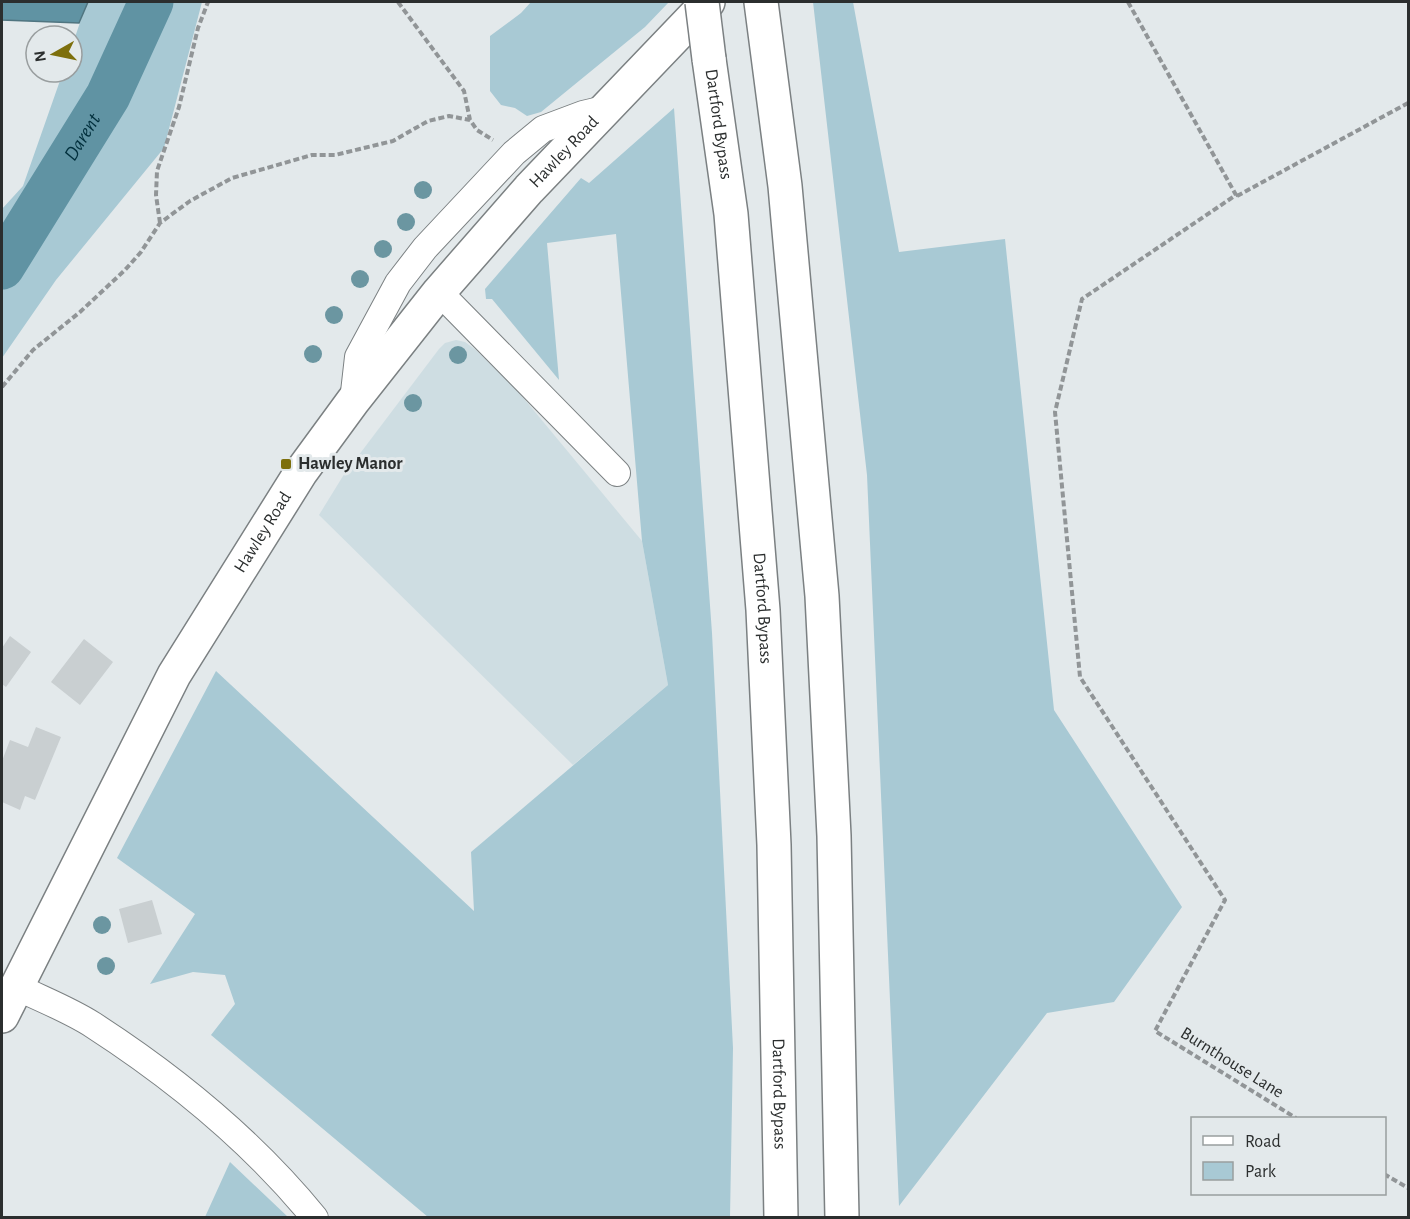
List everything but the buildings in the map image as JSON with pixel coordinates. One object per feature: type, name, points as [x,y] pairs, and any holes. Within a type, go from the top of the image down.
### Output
[{"type":"main road","name":"Dartford Bypass","points":[[702,2],[731,214],[763,610],[774,845],[781,1218]]},
{"type":"main road","name":"Hawley Road","points":[[2,1016],[15,986],[174,675],[300,472],[439,292],[603,109],[708,2]]},
{"type":"main road","points":[[762,4],[787,209],[822,596],[834,836],[842,1218]]},
{"type":"street","points":[[353,401],[358,357],[398,283],[424,248],[514,153],[543,129],[603,109]]},
{"type":"street","points":[[439,292],[617,473]]},
{"type":"street","points":[[15,986],[92,1024],[200,1102],[291,1188],[315,1218]]},
{"type":"path","points":[[160,223],[156,195],[157,171],[179,107],[198,27],[208,2]]},
{"type":"path","points":[[2,387],[33,351],[80,312],[124,270],[141,252],[160,223],[189,201],[232,178],[312,155],[335,155],[393,141],[428,121],[449,116],[470,120],[464,92],[398,2]]},
{"type":"path","points":[[1128,2],[1236,195],[1225,202]]},
{"type":"path","points":[[1225,202],[1408,103]]},
{"type":"path","name":"Burnthouse Lane","points":[[1225,202],[1082,299],[1054,412],[1080,677],[1225,900],[1155,1031],[1293,1117]]},
{"type":"path","points":[[1386,1174],[1408,1188]]},
{"type":"shaded area","points":[[2,2],[88,2],[79,23],[2,20]]},
{"type":"shaded area","points":[[456,340],[465,342],[476,350],[516,389],[642,541],[668,685],[573,765],[319,515],[343,476],[439,349],[445,343]]},
{"type":"green space","points":[[87,2],[202,2],[164,148],[56,280],[2,358],[2,209],[23,186],[59,84],[84,84],[84,24],[80,24]]},
{"type":"green space","points":[[531,2],[669,2],[645,27],[541,112],[527,116],[515,108],[501,105],[490,91],[490,36],[521,13]]},
{"type":"green space","points":[[813,2],[853,2],[899,252],[1005,239],[1054,710],[1182,907],[1114,1002],[1047,1013],[899,1206],[867,475]]},
{"type":"green space","points":[[674,108],[712,633],[733,1048],[730,1217],[428,1217],[211,1035],[235,1004],[225,975],[193,972],[150,984],[195,914],[117,858],[216,671],[474,911],[471,852],[668,685],[642,541],[616,234],[547,243],[559,380],[492,299],[486,299],[485,289],[581,178],[589,183]]},
{"type":"green space","points":[[230,1162],[288,1217],[205,1217]]},
{"type":"waterway","name":"Darent","points":[[2,267],[108,96],[151,2]]},
{"type":"place","name":"Hawley Manor","points":[[286,464]]}]
